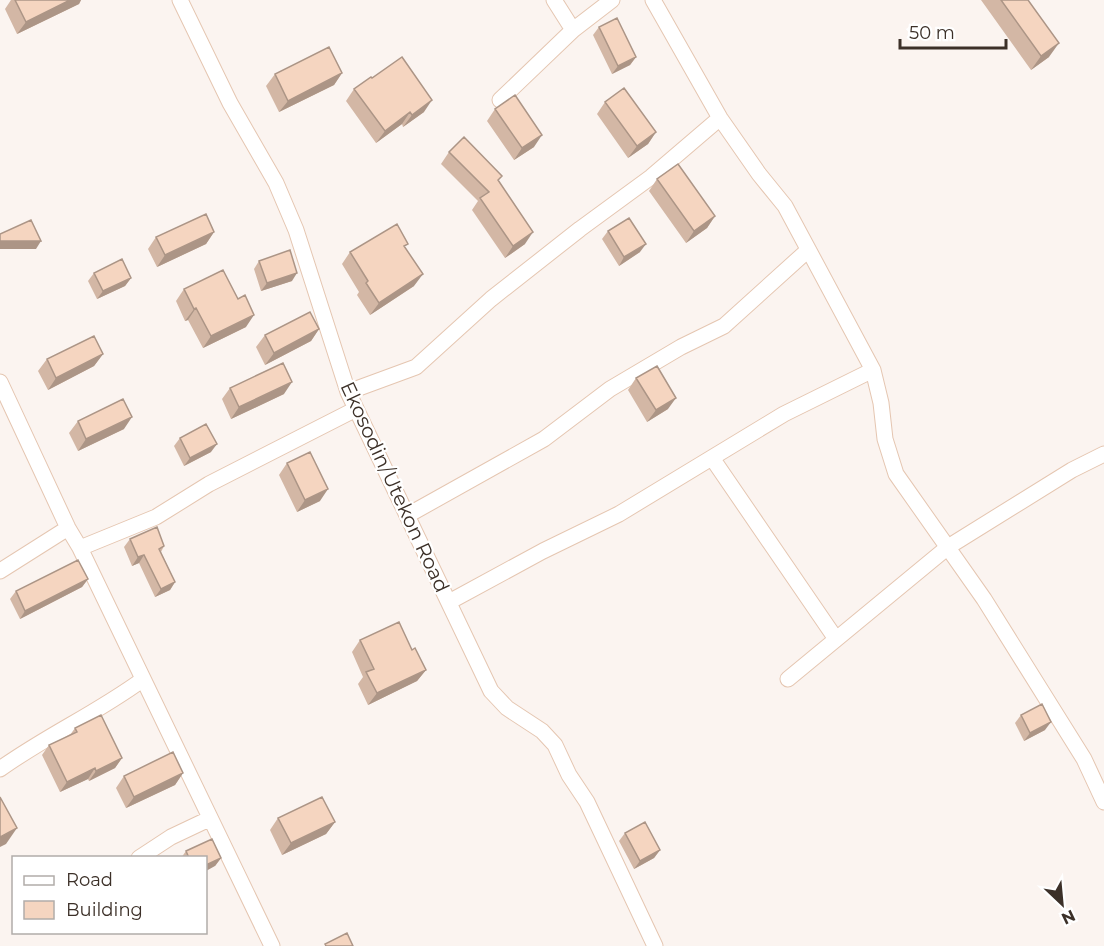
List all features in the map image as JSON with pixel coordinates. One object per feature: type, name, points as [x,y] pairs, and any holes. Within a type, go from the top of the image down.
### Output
[{"type":"street","name":"Ekosodin/Utekon Road","points":[[180,0],[230,103],[276,183],[296,230],[348,392],[491,691],[507,708],[542,731],[555,745],[569,775],[586,802],[655,946]]},
{"type":"street","points":[[554,0],[573,30]]},
{"type":"street","points":[[500,100],[573,30],[612,0]]},
{"type":"street","points":[[653,0],[720,118],[759,174],[785,206],[807,251],[873,370],[881,402],[885,439],[896,474],[984,599],[1084,759],[1104,802]]},
{"type":"street","points":[[348,392],[416,367],[491,299],[651,177],[720,118]]},
{"type":"street","points":[[408,515],[544,440],[610,389],[681,347],[724,326],[807,251]]},
{"type":"street","points":[[449,602],[543,551],[619,514],[784,414],[873,370]]},
{"type":"street","points":[[0,382],[68,528],[80,548],[272,946]]},
{"type":"street","points":[[80,548],[156,517],[209,484],[356,408]]},
{"type":"street","points":[[788,679],[948,547],[1072,470],[1104,454]]},
{"type":"street","points":[[712,458],[836,639]]},
{"type":"street","points":[[0,571],[68,528]]},
{"type":"street","points":[[0,769],[31,747],[114,700],[142,680]]},
{"type":"street","points":[[142,856],[171,837],[209,819]]},
{"type":"building","points":[[15,0],[70,0],[26,22]]},
{"type":"building","points":[[1001,0],[1028,0],[1059,43],[1041,56]]},
{"type":"building","points":[[617,18],[636,57],[618,66],[599,27]]},
{"type":"building","points":[[329,47],[342,73],[288,101],[275,74]]},
{"type":"building","points":[[402,57],[432,100],[412,115],[410,112],[385,131],[354,89]]},
{"type":"building","points":[[624,88],[656,132],[637,146],[605,102]]},
{"type":"building","points":[[515,95],[542,135],[522,148],[495,109]]},
{"type":"building","points":[[464,137],[502,176],[498,180],[533,232],[513,246],[480,198],[489,192],[449,152]]},
{"type":"building","points":[[678,164],[715,216],[694,231],[657,179]]},
{"type":"building","points":[[206,214],[214,232],[165,255],[156,237]]},
{"type":"building","points":[[629,218],[646,244],[624,257],[608,231]]},
{"type":"building","points":[[31,220],[41,241],[0,241],[0,234]]},
{"type":"building","points":[[397,224],[408,244],[404,246],[423,274],[379,303],[350,252]]},
{"type":"building","points":[[290,250],[297,273],[267,283],[259,261]]},
{"type":"building","points":[[122,259],[131,278],[103,291],[94,273]]},
{"type":"building","points":[[223,270],[238,299],[245,295],[254,315],[211,336],[184,289]]},
{"type":"building","points":[[310,312],[319,329],[274,353],[265,335]]},
{"type":"building","points":[[94,336],[103,354],[56,378],[47,359]]},
{"type":"building","points":[[283,363],[292,382],[239,407],[230,388]]},
{"type":"building","points":[[657,366],[676,398],[656,410],[636,378]]},
{"type":"building","points":[[123,399],[132,417],[86,439],[78,421]]},
{"type":"building","points":[[206,424],[217,444],[190,458],[180,438]]},
{"type":"building","points":[[310,452],[328,489],[305,500],[287,463]]},
{"type":"building","points":[[157,527],[164,546],[159,549],[175,582],[161,589],[144,555],[138,557],[130,539]]},
{"type":"building","points":[[78,560],[88,579],[25,611],[16,591]]},
{"type":"building","points":[[399,622],[412,650],[415,648],[426,670],[377,693],[366,672],[374,669],[360,640]]},
{"type":"building","points":[[1042,704],[1051,722],[1030,733],[1021,715]]},
{"type":"building","points":[[101,715],[122,758],[67,782],[49,745],[77,732],[75,728]]},
{"type":"building","points":[[173,752],[183,773],[134,797],[124,776]]},
{"type":"building","points":[[0,797],[17,828],[0,837]]},
{"type":"building","points":[[322,797],[335,822],[291,843],[278,818]]},
{"type":"building","points":[[645,822],[660,850],[640,861],[625,833]]},
{"type":"building","points":[[212,839],[221,858],[207,865],[207,856],[188,856],[186,851]]},
{"type":"building","points":[[347,933],[353,946],[326,946],[325,944]]}]
